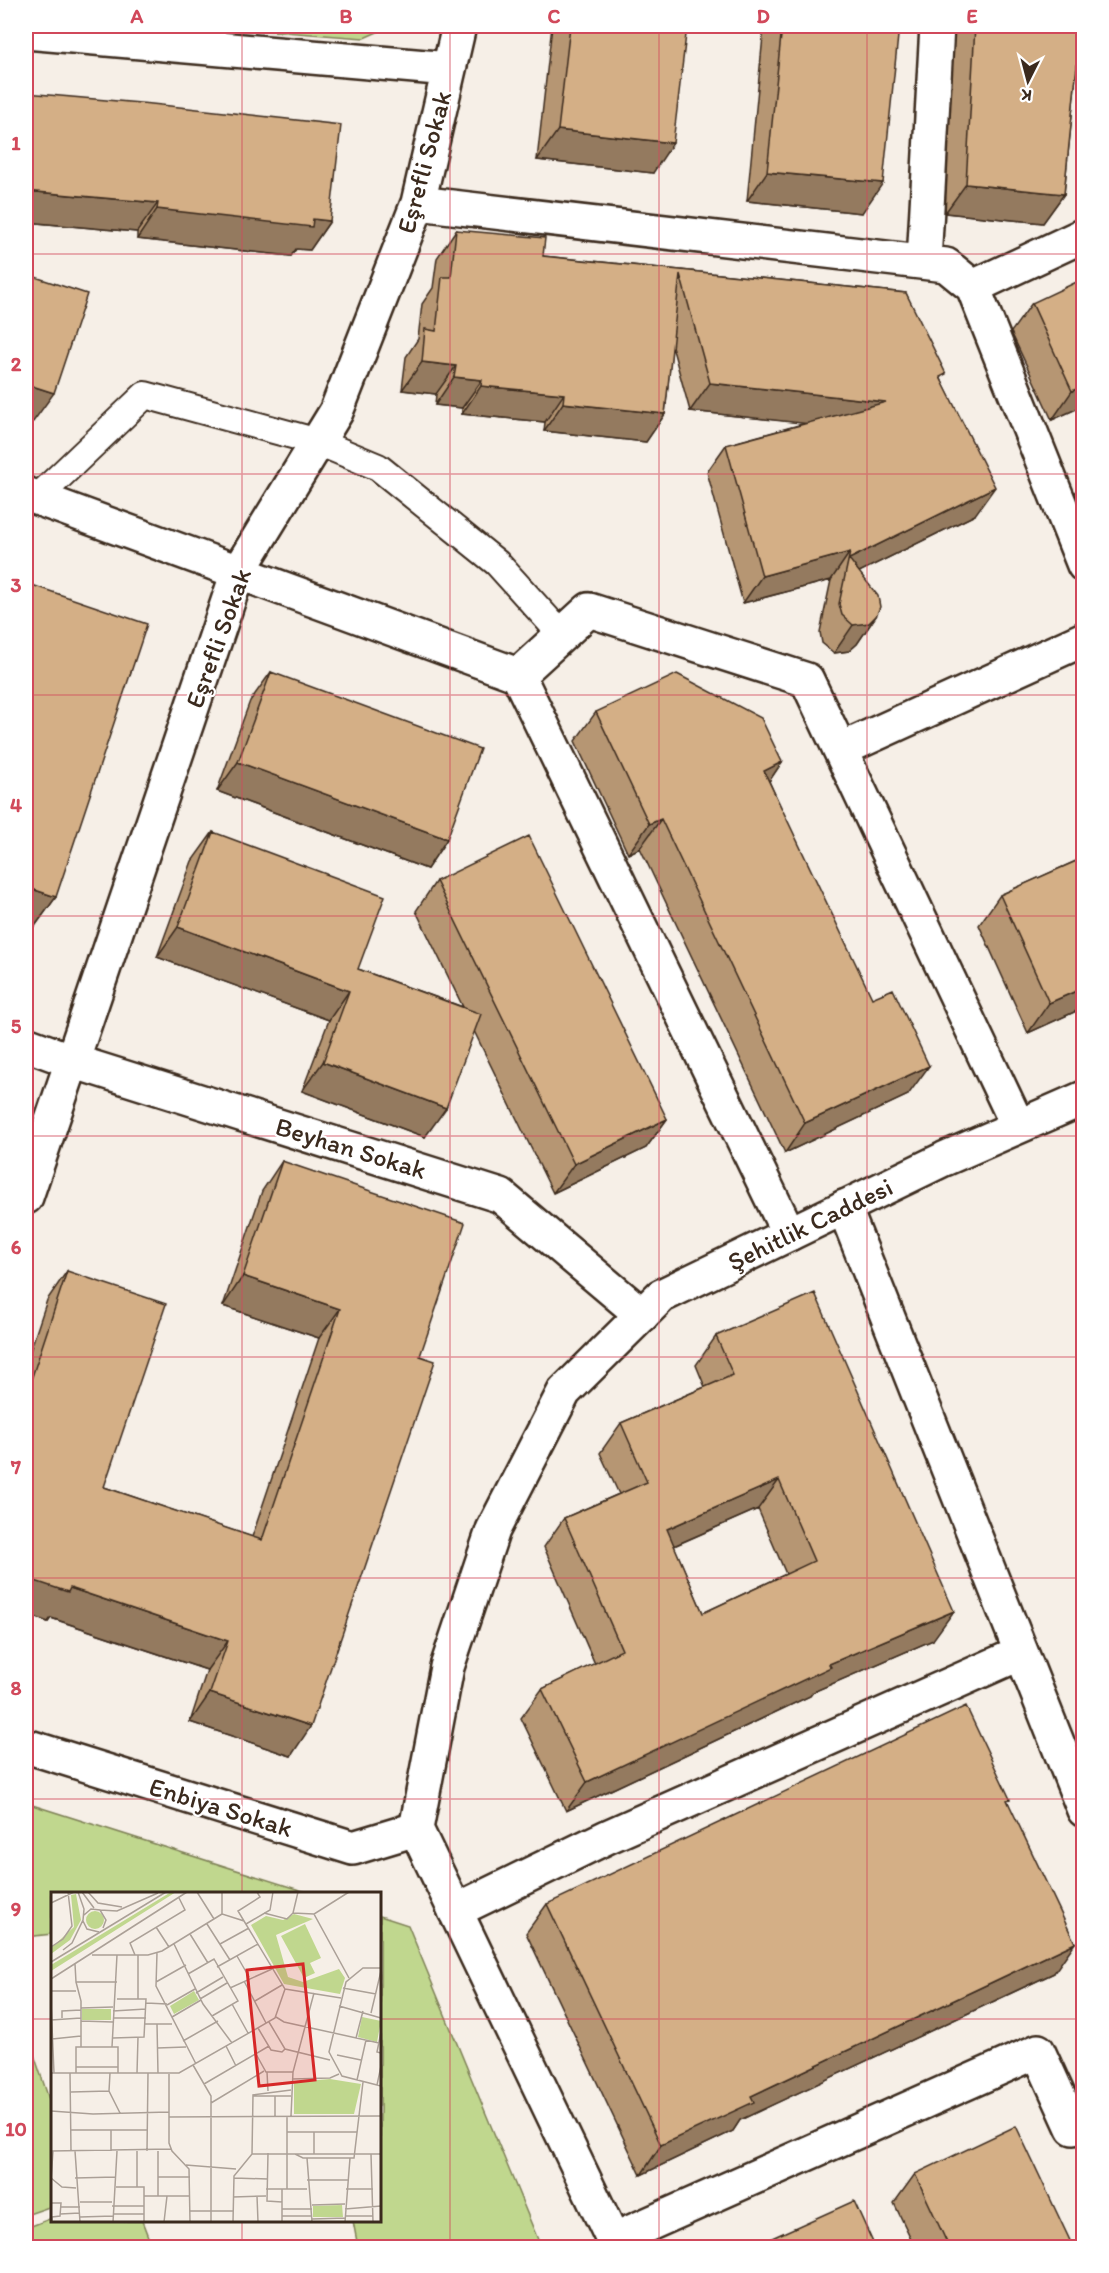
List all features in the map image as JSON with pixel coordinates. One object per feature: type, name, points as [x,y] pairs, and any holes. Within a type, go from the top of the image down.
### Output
[{"type":"street","name":"Eşrefli Sokak","points":[[26,1197],[238,572],[336,412],[418,203],[459,26]]},
{"type":"street","points":[[924,262],[937,26]]},
{"type":"street","points":[[26,32],[449,69]]},
{"type":"street","points":[[418,203],[946,265],[973,287],[1083,565]]},
{"type":"street","points":[[973,287],[1083,235]]},
{"type":"street","points":[[31,496],[518,675],[789,1234]]},
{"type":"street","points":[[518,675],[589,610],[807,680],[1018,1126]]},
{"type":"street","points":[[840,750],[1083,639]]},
{"type":"street","name":"Beyhan Sokak","points":[[26,1044],[72,1061],[501,1196],[642,1315]]},
{"type":"street","name":"Şehitlik Caddesi","points":[[416,1829],[447,1667],[493,1530],[564,1392],[661,1296],[944,1159],[1083,1098]]},
{"type":"street","points":[[844,1207],[1083,1810]]},
{"type":"street","points":[[455,1911],[607,1837],[1021,1653]]},
{"type":"street","name":"Enbiya Sokak","points":[[26,1746],[353,1848],[416,1829]]},
{"type":"street","points":[[416,1829],[615,2244],[1038,2051],[1080,2135]]},
{"type":"lane","points":[[31,496],[146,395],[318,442],[378,467],[497,563],[562,635]]},
{"type":"green space","points":[[202,26],[391,26],[364,38]]},
{"type":"green space","points":[[26,1803],[306,1892],[51,1892],[51,1934],[26,1937]]},
{"type":"green space","points":[[381,1916],[408,1925],[541,2247],[358,2247],[353,2222],[381,2222]]},
{"type":"green space","points":[[26,2031],[51,2105],[51,2206],[26,2215]]},
{"type":"green space","points":[[51,2218],[51,2222],[142,2222],[152,2247],[26,2247],[26,2228]]},
{"type":"building","points":[[570,26],[687,26],[673,143],[558,130]]},
{"type":"building","points":[[782,26],[899,26],[883,183],[767,172]]},
{"type":"building","points":[[975,26],[1081,26],[1064,194],[966,184]]},
{"type":"building","points":[[26,93],[341,125],[330,221],[313,219],[312,227],[157,209],[158,203],[26,191]]},
{"type":"building","points":[[456,230],[545,238],[543,256],[906,293],[946,374],[940,377],[995,487],[849,559],[878,596],[880,607],[876,616],[869,623],[853,625],[842,615],[839,604],[850,552],[762,576],[726,445],[886,402],[710,383],[680,274],[665,414],[563,403],[564,394],[481,386],[482,380],[454,377],[456,366],[422,362],[425,329],[436,331],[442,277],[451,277]]},
{"type":"building","points":[[26,274],[87,294],[54,393],[26,384]]},
{"type":"building","points":[[1083,279],[1083,386],[1072,391],[1032,303]]},
{"type":"building","points":[[26,583],[147,624],[56,897],[26,887],[26,656],[31,640],[26,638]]},
{"type":"building","points":[[271,672],[480,749],[447,839],[238,762]]},
{"type":"building","points":[[677,674],[761,718],[782,762],[764,771],[872,998],[893,989],[929,1066],[805,1123],[661,819],[649,824],[596,712]]},
{"type":"building","points":[[213,832],[385,896],[358,969],[481,1014],[446,1108],[323,1062],[349,991],[178,927]]},
{"type":"building","points":[[529,836],[667,1119],[574,1164],[436,881]]},
{"type":"building","points":[[1083,858],[1083,988],[1049,1003],[1000,895]]},
{"type":"building","points":[[282,1161],[465,1223],[420,1356],[435,1361],[311,1726],[210,1693],[228,1641],[70,1588],[68,1592],[26,1578],[26,1395],[67,1271],[166,1304],[104,1487],[262,1540],[340,1309],[243,1276]]},
{"type":"building","points":[[815,1293],[954,1611],[829,1664],[831,1667],[587,1782],[542,1689],[622,1650],[564,1518],[647,1482],[621,1423],[733,1375],[716,1336]],"holes":[[[779,1480],[814,1561],[703,1613],[667,1529]]]},
{"type":"building","points":[[966,1706],[1010,1799],[1007,1800],[1075,1943],[751,2096],[754,2102],[661,2145],[547,1904]]},
{"type":"building","points":[[1016,2126],[1073,2247],[949,2247],[915,2174]]},
{"type":"building","points":[[854,2201],[875,2247],[752,2247]]}]
